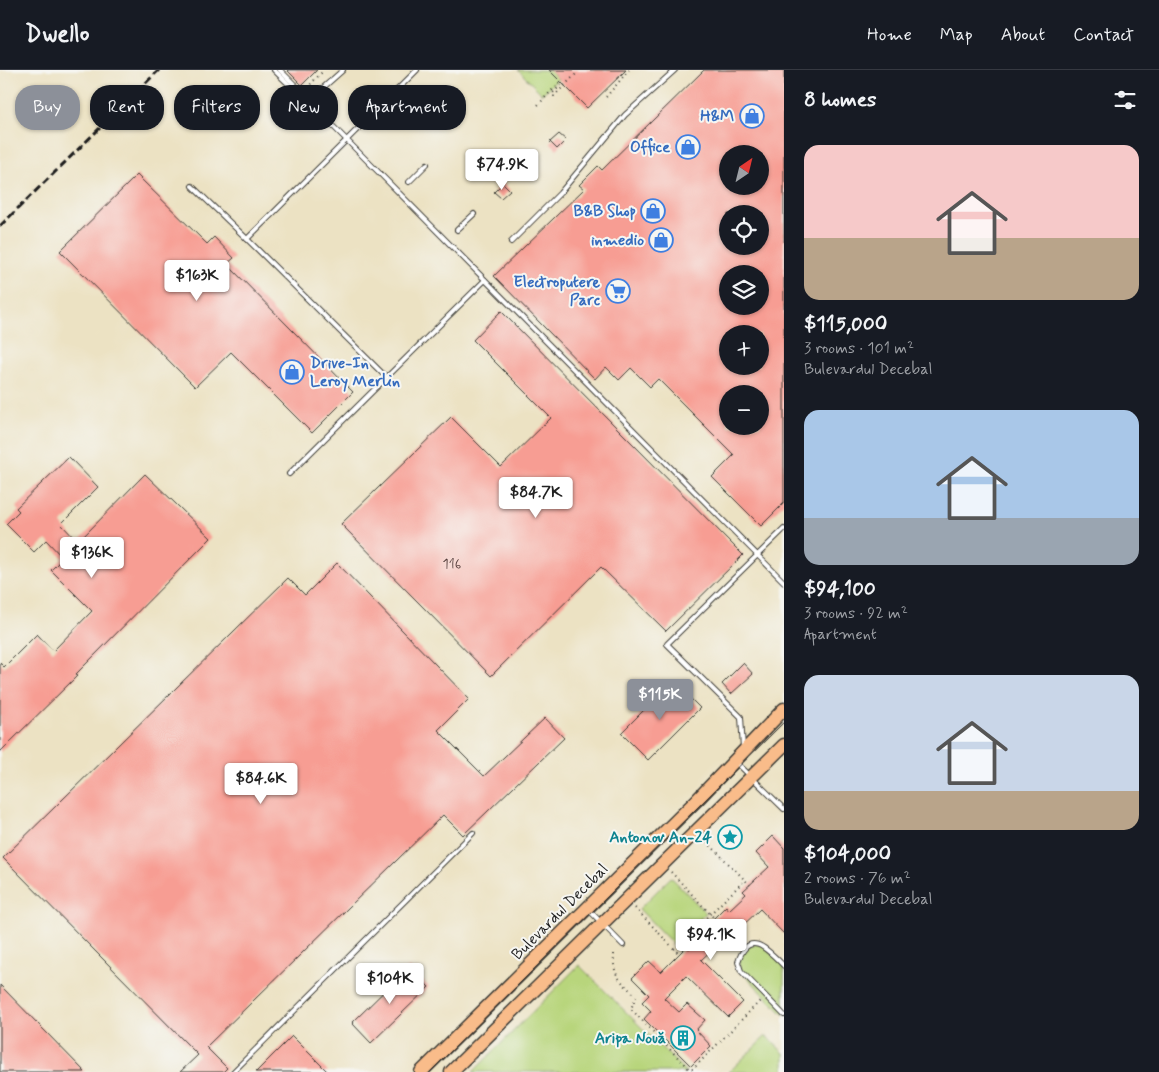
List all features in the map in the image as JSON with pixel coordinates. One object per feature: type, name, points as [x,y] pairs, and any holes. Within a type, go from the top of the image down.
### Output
[{"type":"main road","name":"Bulevardul Decebal","points":[[421,1072],[784,709]]},
{"type":"main road","points":[[450,1072],[784,745]]},
{"type":"lane","points":[[274,70],[288,85]]},
{"type":"lane","points":[[280,70],[295,85]]},
{"type":"lane","points":[[327,85],[343,70]]},
{"type":"lane","points":[[247,239],[417,70]]},
{"type":"lane","points":[[511,242],[560,193],[625,115],[675,70]]},
{"type":"lane","points":[[336,130],[784,582]]},
{"type":"lane","points":[[409,182],[427,164]]},
{"type":"lane","points":[[192,186],[387,378]]},
{"type":"lane","points":[[458,230],[474,214]]},
{"type":"lane","points":[[289,474],[485,280]]},
{"type":"lane","points":[[784,529],[667,644],[741,718],[739,756],[751,776],[784,809]]},
{"type":"lane","points":[[233,1072],[473,833]]},
{"type":"lane","points":[[587,908],[624,945]]},
{"type":"lane","points":[[784,966],[764,945],[757,944],[750,945],[740,955],[738,962],[741,971],[784,1015]]},
{"type":"path","points":[[309,85],[324,70]]},
{"type":"path","points":[[606,96],[630,70]]},
{"type":"path","points":[[538,105],[559,83],[561,85],[552,94],[554,96],[577,73]]},
{"type":"path","points":[[706,842],[750,885]]},
{"type":"path","points":[[668,868],[714,918]]},
{"type":"path","points":[[674,949],[745,880]]},
{"type":"path","points":[[631,904],[679,954]]},
{"type":"path","points":[[614,954],[613,968],[617,976],[636,996],[631,1008],[689,1069],[693,1069],[765,996]]},
{"type":"green space","points":[[518,70],[549,70],[558,79],[542,94]]},
{"type":"green space","points":[[671,877],[706,913],[674,945],[639,909]]},
{"type":"green space","points":[[757,944],[764,945],[784,966],[784,1015],[741,971],[740,961],[742,953],[748,947]]},
{"type":"green space","points":[[579,965],[686,1072],[473,1072]]},
{"type":"green space","points":[[766,1036],[784,1053],[784,1072],[729,1072]]},
{"type":"building","points":[[287,70],[317,70],[302,85]]},
{"type":"building","points":[[549,70],[626,70],[587,108]]},
{"type":"building","name":"Electroputere Parc","points":[[704,70],[784,70],[784,503],[761,526],[712,477],[734,455],[658,379],[650,387],[631,368],[619,380],[606,367],[595,379],[494,276],[584,189],[579,185],[598,166],[602,170]]},
{"type":"building","points":[[559,134],[566,140],[557,149],[550,142]]},
{"type":"building","points":[[137,175],[207,244],[214,237],[234,258],[227,264],[353,392],[312,433],[231,352],[195,387],[60,251]]},
{"type":"building","points":[[503,183],[510,190],[501,198],[494,192]]},
{"type":"building","points":[[501,311],[743,555],[666,631],[601,567],[491,676],[341,524],[451,417],[501,467],[551,418],[473,340]]},
{"type":"building","points":[[69,457],[98,487],[61,524],[78,542],[145,474],[211,538],[0,752],[0,663],[4,667],[37,634],[53,651],[92,611],[51,570],[63,558],[46,540],[34,552],[6,524],[19,511],[16,508]]},
{"type":"building","points":[[337,563],[469,699],[438,730],[484,776],[545,718],[564,738],[463,835],[443,815],[206,1047],[227,1068],[223,1072],[180,1072],[198,1055],[3,858],[288,578],[305,595]]},
{"type":"building","points":[[743,663],[753,674],[731,694],[722,684]]},
{"type":"building","points":[[673,681],[700,708],[648,760],[621,733]]},
{"type":"building","points":[[773,836],[784,848],[784,934],[760,909],[736,932],[737,937],[735,941],[726,941],[719,948],[716,946],[701,960],[743,1002],[728,1017],[686,976],[664,998],[679,1012],[687,1004],[705,1020],[696,1030],[711,1046],[691,1066],[644,1019],[651,1011],[642,1002],[649,995],[632,978],[649,961],[661,972],[687,946],[689,949],[704,934],[701,931],[726,906],[729,910],[746,894],[743,891],[769,867],[756,853]]},
{"type":"building","points":[[409,967],[429,987],[371,1043],[352,1023]]},
{"type":"building","points":[[0,985],[85,1072],[0,1072]]},
{"type":"building","points":[[292,1036],[328,1072],[256,1072]]},
{"type":"tram line","points":[[430,1072],[784,722]]},
{"type":"railway","points":[[0,226],[159,70]]},
{"type":"place","name":"H&M","points":[[752,116]]},
{"type":"place","name":"Office","points":[[688,147]]},
{"type":"place","name":"B&B Shop","points":[[653,211]]},
{"type":"place","name":"inmedio","points":[[661,240]]},
{"type":"place","name":"Electroputere Parc","points":[[618,291]]},
{"type":"place","name":"Drive-In Leroy Merlin","points":[[292,372]]},
{"type":"place","name":"Antonov An-24","points":[[730,837]]},
{"type":"place","name":"Aripa Nouă","points":[[683,1038]]}]
